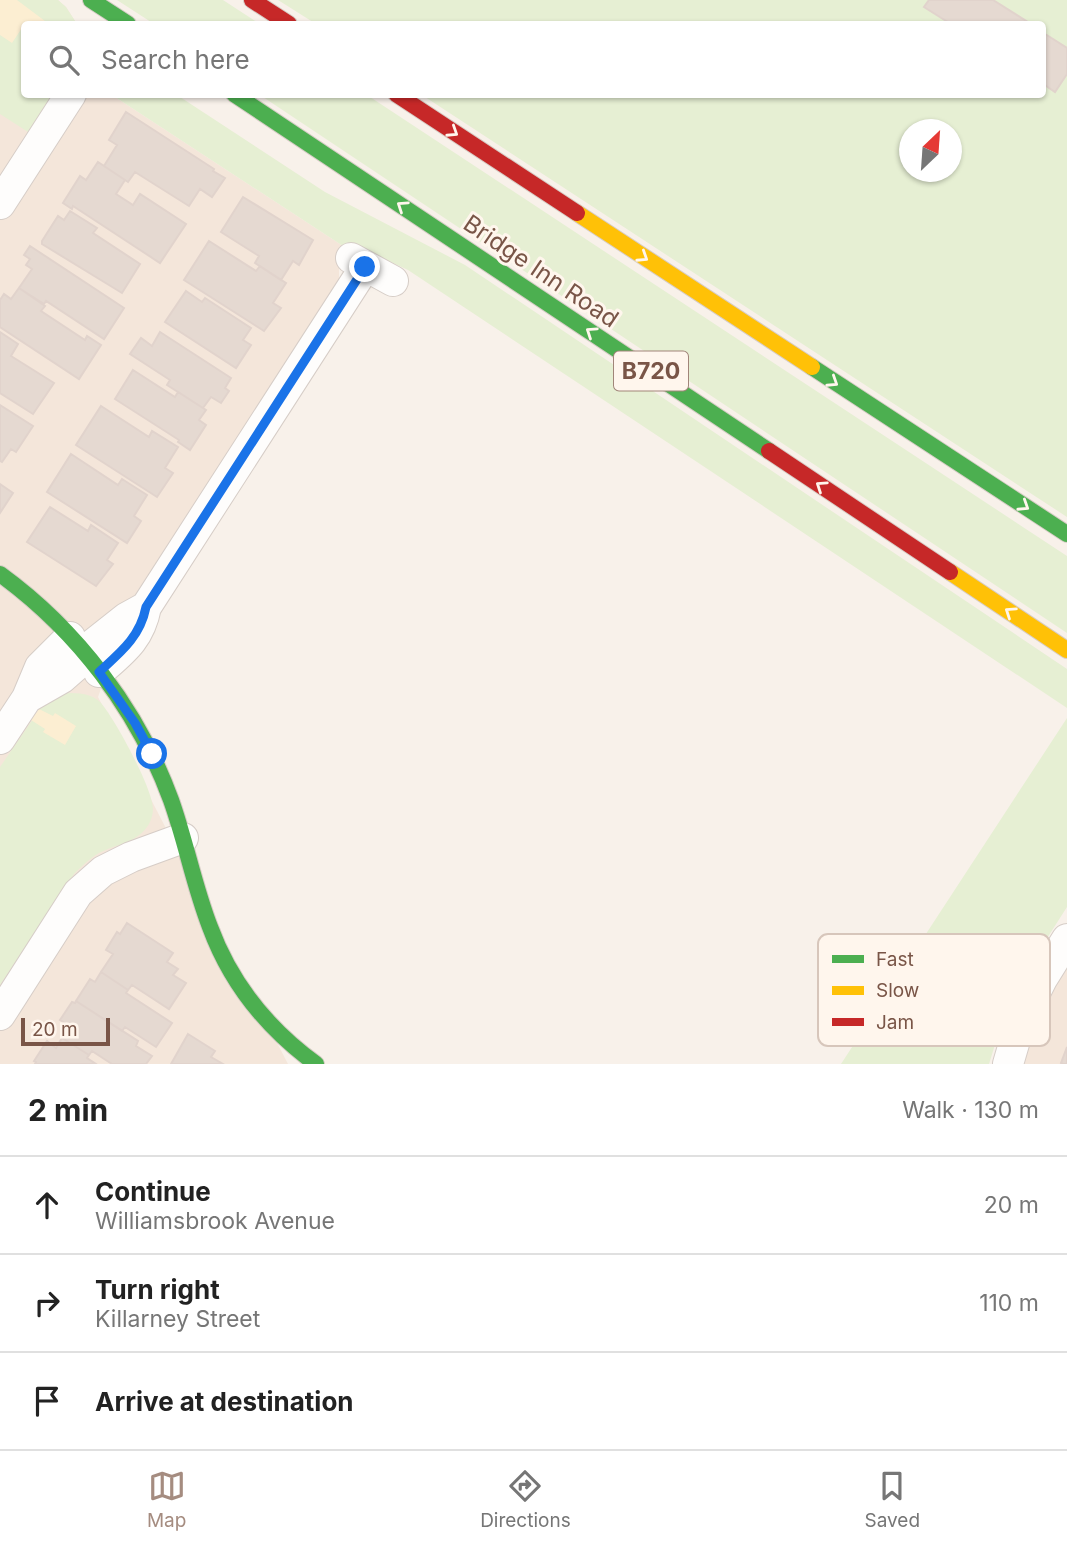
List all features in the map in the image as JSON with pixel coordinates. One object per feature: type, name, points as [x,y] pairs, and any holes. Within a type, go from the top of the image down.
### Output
[{"type":"main road","points":[[252,0],[284,21]]},
{"type":"main road","points":[[95,10],[121,21]]},
{"type":"main road","name":"Bridge Inn Road","points":[[240,98],[1067,650]]},
{"type":"main road","points":[[402,98],[1067,534]]},
{"type":"main road","points":[[0,574],[43,608],[85,654],[135,723],[152,754],[170,799],[210,930],[242,990],[260,1013],[285,1039],[316,1064]]},
{"type":"street","points":[[0,204],[70,98]]},
{"type":"street","points":[[0,739],[27,698],[40,667],[85,654],[126,618],[146,607],[358,262],[393,281]]},
{"type":"street","points":[[0,1015],[78,893],[103,871],[131,857],[183,838]]},
{"type":"street","points":[[1050,966],[1067,939]]},
{"type":"street","points":[[1008,1064],[1013,1046]]},
{"type":"shaded area","points":[[0,0],[58,0],[75,21],[21,21],[21,98],[117,98],[346,248],[339,259],[339,280],[133,598],[98,697],[288,1064],[0,1064]]},
{"type":"shaded area","points":[[1067,967],[1067,1064],[1022,1064],[1028,1046],[1050,1046],[1050,994]]},
{"type":"green space","points":[[0,0],[58,0],[75,21],[21,21],[21,98],[51,98],[28,132],[0,114]]},
{"type":"green space","points":[[117,0],[223,0],[255,21],[149,21]]},
{"type":"green space","points":[[278,0],[1067,0],[1067,517],[427,98],[1046,98],[1046,21],[311,21]]},
{"type":"green space","points":[[117,98],[182,98],[325,192],[465,265],[1067,669],[1067,708],[408,270],[350,243],[346,248]]},
{"type":"green space","points":[[264,98],[372,98],[1067,556],[1067,633]]},
{"type":"green space","points":[[66,693],[89,695],[107,711],[124,738],[147,786],[152,815],[149,824],[139,835],[99,853],[74,874],[0,985],[0,767],[44,703]]},
{"type":"green space","points":[[1067,718],[1067,907],[1050,934],[926,934]]},
{"type":"green space","points":[[853,1046],[995,1046],[989,1064],[841,1064]]},
{"type":"sand","points":[[0,0],[17,0],[45,21],[21,21],[21,30],[12,43],[0,35]]},
{"type":"sand","points":[[39,709],[53,716],[55,713],[76,726],[65,745],[43,732],[45,729],[31,720]]},
{"type":"building","points":[[929,0],[993,0],[1026,21],[946,21],[924,7]]},
{"type":"building","points":[[1046,35],[1067,48],[1067,74],[1055,92],[1046,86]]},
{"type":"building","points":[[126,112],[225,178],[212,197],[200,189],[189,206],[135,172],[128,182],[104,166],[117,145],[109,140]]},
{"type":"building","points":[[98,162],[125,180],[116,194],[133,205],[140,194],[186,224],[160,263],[73,206],[72,209],[63,203],[80,176],[86,180]]},
{"type":"building","points":[[243,197],[313,240],[299,265],[293,261],[281,280],[255,263],[259,256],[221,232]]},
{"type":"building","points":[[70,211],[97,228],[93,233],[140,264],[122,293],[42,244],[58,216],[64,220]]},
{"type":"building","points":[[209,241],[256,271],[260,266],[286,283],[273,303],[281,308],[264,331],[184,280]]},
{"type":"building","points":[[30,246],[124,308],[104,339],[46,301],[44,304],[19,288],[32,269],[26,265],[30,259],[24,255]]},
{"type":"building","points":[[19,288],[45,306],[41,311],[85,340],[87,336],[101,345],[79,379],[0,327],[0,300],[4,294],[11,299]]},
{"type":"building","points":[[186,291],[202,302],[205,298],[251,328],[243,340],[251,345],[236,368],[165,322]]},
{"type":"building","points":[[0,332],[18,344],[11,356],[54,383],[33,414],[0,393]]},
{"type":"building","points":[[160,332],[231,378],[225,388],[229,391],[221,403],[211,397],[203,408],[167,385],[170,380],[130,354],[141,338],[152,346]]},
{"type":"building","points":[[133,370],[175,397],[178,392],[206,410],[199,420],[206,425],[190,450],[115,399]]},
{"type":"building","points":[[0,405],[33,426],[16,452],[11,449],[2,462],[0,461]]},
{"type":"building","points":[[101,406],[149,437],[152,431],[178,447],[165,468],[173,473],[157,497],[76,445]]},
{"type":"building","points":[[71,454],[118,485],[122,479],[147,495],[134,516],[141,521],[127,543],[47,492]]},
{"type":"building","points":[[0,484],[13,493],[0,513]]},
{"type":"building","points":[[50,507],[88,531],[91,525],[118,543],[107,560],[113,564],[96,586],[27,542]]},
{"type":"building","points":[[127,923],[173,953],[167,962],[178,969],[173,975],[186,983],[169,1009],[132,985],[128,990],[101,972],[113,954],[106,950],[117,932],[120,934]]},
{"type":"building","points":[[101,972],[128,990],[126,993],[172,1023],[156,1047],[125,1027],[122,1031],[76,1001],[90,979],[95,982]]},
{"type":"building","points":[[76,1001],[138,1041],[136,1046],[152,1056],[146,1064],[112,1064],[92,1051],[89,1055],[62,1038],[70,1026],[60,1020],[72,1002]]},
{"type":"building","points":[[188,1034],[215,1051],[211,1057],[223,1064],[171,1064]]},
{"type":"building","points":[[62,1038],[89,1055],[87,1058],[96,1064],[35,1064],[34,1061],[47,1041],[56,1048]]},
{"type":"building","points":[[1067,1047],[1067,1064],[1063,1064],[1061,1063]]},
{"type":"traffic: fast","points":[[91,0],[123,21]]},
{"type":"traffic: fast","points":[[240,98],[769,451]]},
{"type":"traffic: fast","points":[[812,367],[1067,534]]},
{"type":"traffic: fast","points":[[0,574],[55,620],[102,674],[123,704],[141,735],[171,800],[204,911],[229,968],[267,1020],[316,1064]]},
{"type":"traffic: slow","points":[[577,213],[812,367]]},
{"type":"traffic: slow","points":[[950,572],[1067,650]]},
{"type":"traffic: jam","points":[[252,0],[284,21]]},
{"type":"traffic: jam","points":[[402,98],[577,213]]},
{"type":"traffic: jam","points":[[769,451],[950,572]]},
{"type":"route","points":[[152,754],[135,723],[99,672],[125,649],[139,632],[146,607],[365,267]]}]
